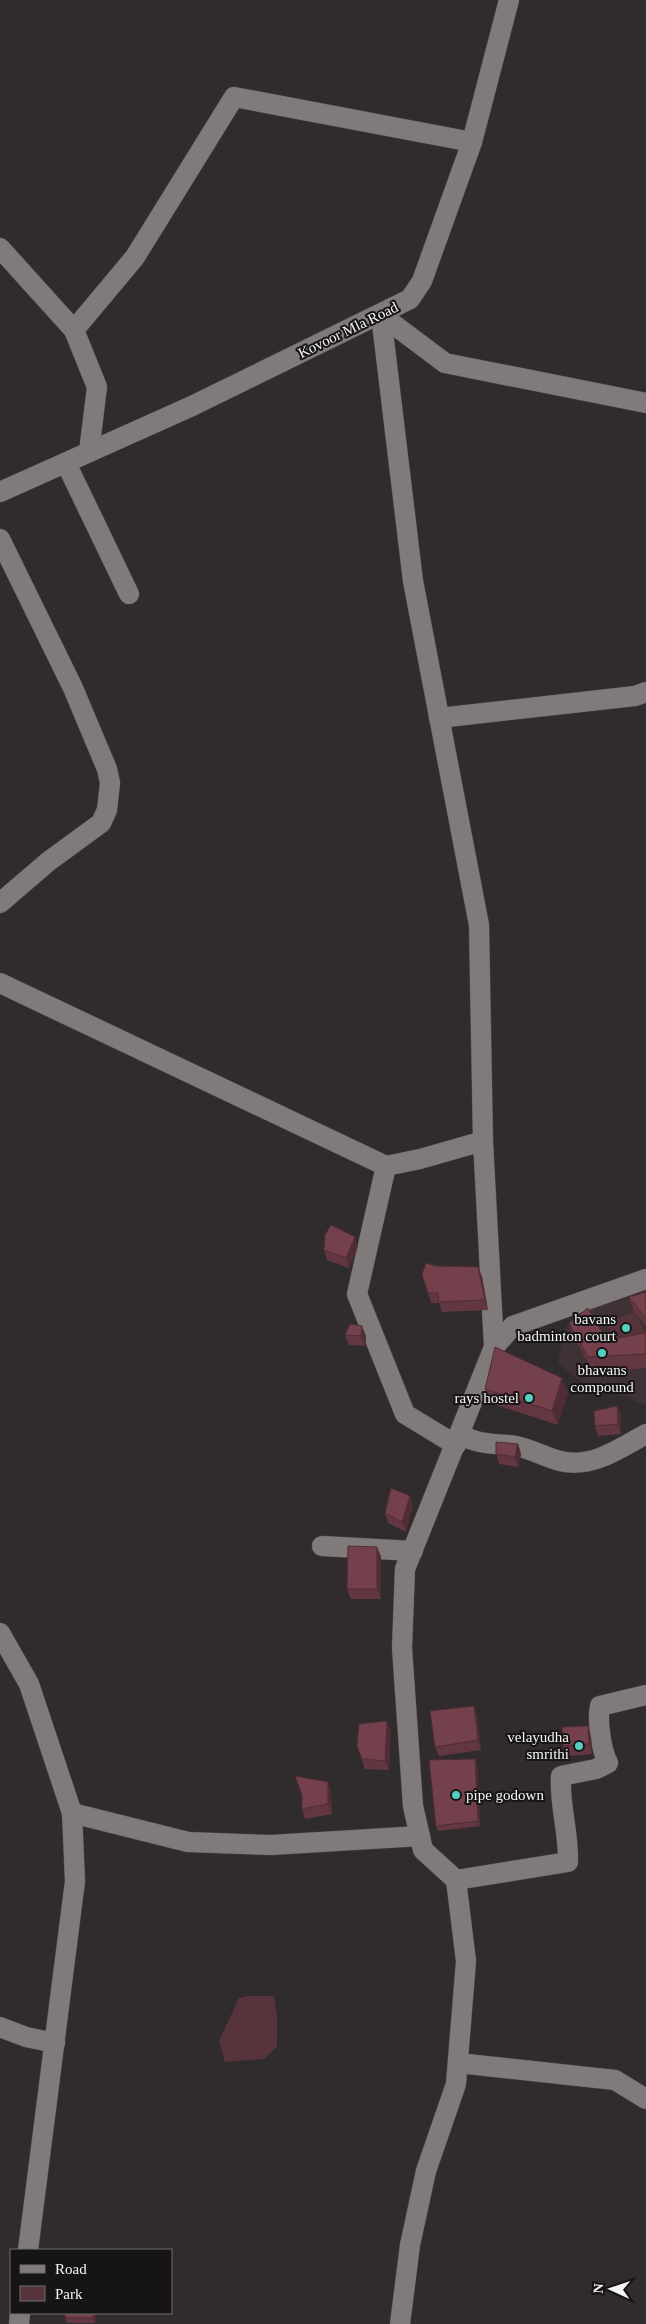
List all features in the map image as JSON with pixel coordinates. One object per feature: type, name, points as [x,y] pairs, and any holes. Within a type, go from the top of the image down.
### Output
[{"type":"street","name":"Kovoor Mla Road","points":[[0,492],[192,406],[381,315],[410,299],[422,281],[472,142],[509,0]]},
{"type":"street","points":[[74,330],[135,257],[234,97],[472,142]]},
{"type":"street","points":[[0,248],[74,330],[97,387],[89,452]]},
{"type":"street","points":[[381,315],[445,363],[646,403]]},
{"type":"street","points":[[381,315],[413,581],[479,926],[483,1141],[494,1347]]},
{"type":"street","points":[[66,463],[129,594]]},
{"type":"street","points":[[0,539],[73,688],[107,769],[110,783],[108,805],[101,823],[42,866],[0,903]]},
{"type":"street","points":[[439,718],[635,696],[646,692]]},
{"type":"street","points":[[0,983],[386,1166],[420,1159],[483,1141]]},
{"type":"street","points":[[386,1166],[357,1294],[405,1414],[459,1440],[515,1446],[561,1461],[583,1463],[619,1449],[646,1434]]},
{"type":"street","points":[[400,2324],[410,2245],[426,2171],[456,2084],[466,1961],[456,1880],[423,1850],[413,1806],[402,1648],[405,1569],[459,1440],[494,1347],[513,1326],[646,1279]]},
{"type":"street","points":[[322,1546],[413,1551]]},
{"type":"street","points":[[0,1633],[29,1684],[72,1813],[75,1881],[28,2249]]},
{"type":"street","points":[[456,1880],[568,1862],[569,1848],[560,1789],[561,1776],[596,1769],[608,1763],[602,1752],[602,1732],[597,1719],[600,1706],[646,1695]]},
{"type":"street","points":[[72,1813],[188,1842],[272,1846],[420,1836]]},
{"type":"street","points":[[0,2027],[26,2037],[55,2043]]},
{"type":"street","points":[[458,2063],[615,2080],[646,2099]]},
{"type":"shaded area","name":"bhavans compound","points":[[646,1293],[646,1405],[611,1391],[586,1386],[558,1363],[564,1329],[575,1316],[593,1308]]},
{"type":"green space","name":"bavans badminton court","points":[[634,1312],[646,1335],[616,1344],[606,1322]]},
{"type":"green space","points":[[274,1996],[277,2016],[277,2047],[264,2059],[225,2062],[219,2041],[239,1998]]},
{"type":"building","points":[[331,1225],[355,1237],[346,1258],[324,1250],[325,1235]]},
{"type":"building","points":[[426,1263],[436,1266],[478,1267],[485,1300],[439,1302],[438,1293],[428,1293],[422,1274]]},
{"type":"building","points":[[646,1292],[646,1318],[629,1297]]},
{"type":"building","points":[[588,1308],[607,1340],[646,1333],[646,1354],[588,1357],[569,1323]]},
{"type":"building","points":[[350,1324],[362,1326],[361,1336],[345,1335]]},
{"type":"building","name":"rays hostel","points":[[495,1347],[562,1378],[552,1411],[485,1389]]},
{"type":"building","points":[[617,1406],[618,1424],[595,1426],[594,1411]]},
{"type":"building","points":[[496,1442],[518,1444],[515,1457],[496,1454]]},
{"type":"building","points":[[391,1488],[410,1496],[402,1522],[385,1513]]},
{"type":"building","points":[[348,1546],[377,1547],[377,1589],[347,1589]]},
{"type":"building","points":[[474,1706],[478,1740],[435,1747],[430,1711]]},
{"type":"building","points":[[387,1721],[385,1761],[362,1759],[357,1746],[359,1724]]},
{"type":"building","points":[[588,1726],[589,1744],[563,1746],[562,1727]]},
{"type":"building","name":"pipe godown","points":[[475,1759],[478,1821],[436,1826],[429,1760]]},
{"type":"building","points":[[295,1776],[328,1782],[328,1804],[302,1809],[302,1795]]},
{"type":"building","points":[[65,2314],[94,2314],[93,2318],[65,2318]]},
{"type":"place","name":"bavans badminton court","points":[[626,1328]]},
{"type":"place","name":"bhavans compound","points":[[602,1353]]},
{"type":"place","name":"rays hostel","points":[[529,1398]]},
{"type":"place","name":"velayudha smrithi","points":[[579,1746]]},
{"type":"place","name":"pipe godown","points":[[456,1795]]}]
